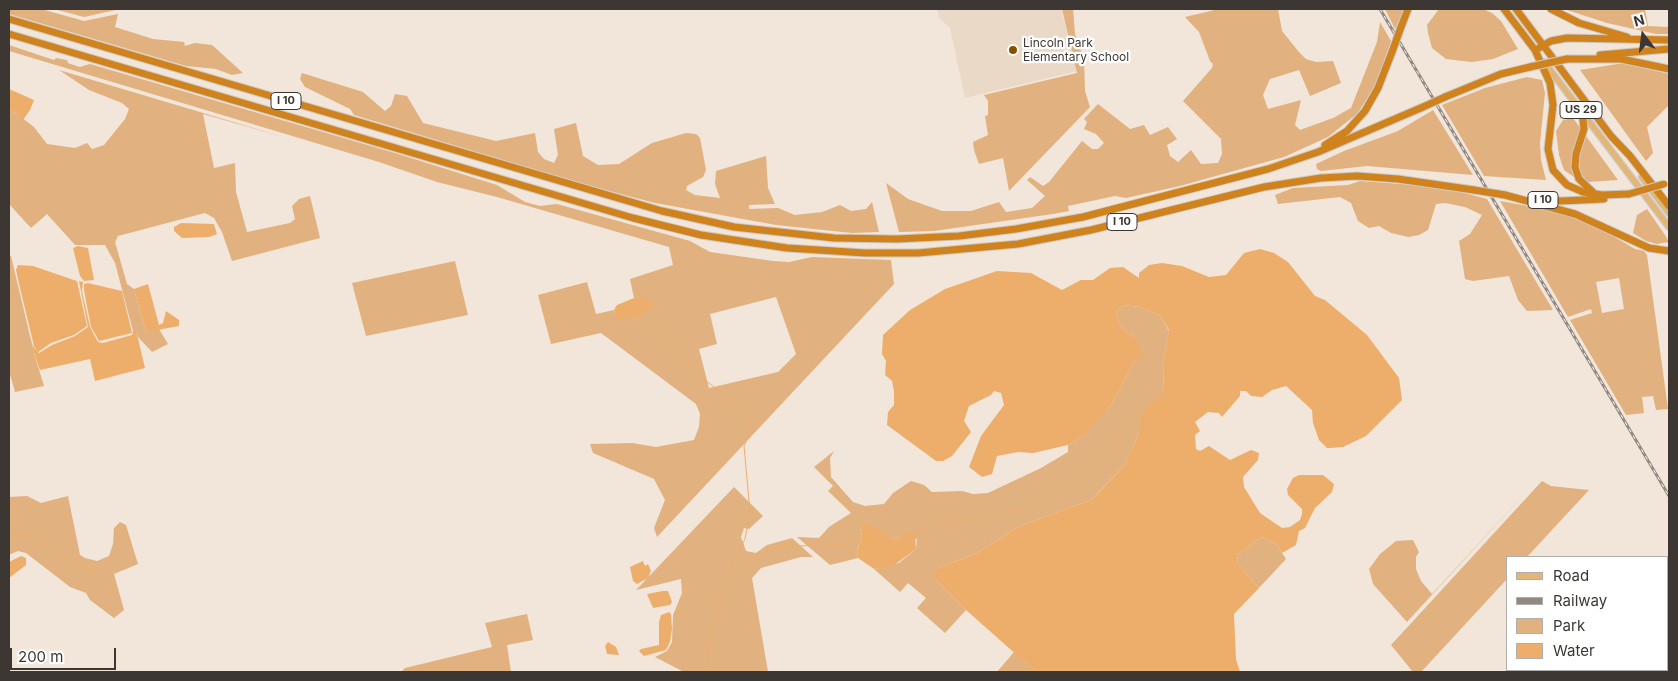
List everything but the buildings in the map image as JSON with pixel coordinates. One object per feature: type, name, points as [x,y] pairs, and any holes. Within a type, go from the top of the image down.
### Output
[{"type":"highway","points":[[1303,158],[1342,135],[1360,117],[1375,94],[1408,9]]},
{"type":"highway","name":"US 29","points":[[1504,9],[1535,50]]},
{"type":"highway","points":[[1509,9],[1522,26],[1525,28],[1529,27]]},
{"type":"highway","name":"US 29","points":[[1516,9],[1611,136]]},
{"type":"highway","points":[[1551,9],[1579,23],[1637,40]]},
{"type":"highway","name":"I 10","points":[[9,19],[662,211],[781,233],[858,239],[959,236],[1016,229],[1126,206],[1246,176],[1303,158],[1488,79],[1567,59],[1669,49]]},
{"type":"highway","name":"I 10","points":[[9,34],[633,218],[701,235],[787,248],[865,253],[918,253],[1018,244],[1091,230],[1273,185],[1321,178],[1356,176],[1398,178],[1505,195],[1562,201],[1602,199],[1629,194],[1668,183]]},
{"type":"highway","points":[[1629,194],[1596,195],[1583,192],[1567,185],[1551,166],[1548,150],[1552,90],[1546,70],[1535,50],[1556,40],[1567,38],[1669,40]]},
{"type":"highway","points":[[1567,59],[1621,59],[1669,70]]},
{"type":"highway","points":[[1582,112],[1584,129],[1576,154],[1575,167],[1580,179],[1596,195]]},
{"type":"highway","points":[[1611,136],[1630,156],[1669,206]]},
{"type":"highway","points":[[1505,195],[1575,214],[1649,248],[1669,251]]},
{"type":"main road","name":"US 29","points":[[1535,50],[1669,227]]},
{"type":"main road","name":"US 29","points":[[1611,136],[1669,213]]},
{"type":"shaded area","name":"Lincoln Park Elementary School","points":[[937,9],[1061,9],[1077,71],[965,98],[950,28],[939,18]]},
{"type":"green space","points":[[9,9],[41,9],[84,21],[118,14],[115,27],[153,39],[184,42],[185,46],[195,43],[212,45],[243,73],[232,75],[216,69],[186,66],[9,14]]},
{"type":"green space","points":[[54,9],[120,9],[84,17]]},
{"type":"green space","points":[[1062,9],[1073,9],[1075,34],[1084,59],[1085,91],[1090,107],[1009,191],[1003,158],[979,164],[974,150],[973,142],[988,135],[985,116],[988,115],[988,101],[984,95],[1077,73]]},
{"type":"green space","points":[[1219,9],[1278,9],[1282,31],[1306,59],[1316,62],[1333,61],[1341,83],[1310,96],[1299,70],[1270,79],[1263,95],[1268,109],[1301,100],[1295,125],[1300,130],[1333,118],[1351,108],[1377,42],[1380,22],[1391,41],[1378,80],[1358,113],[1328,137],[1284,157],[1180,186],[1126,198],[1115,196],[1068,206],[1069,211],[934,231],[899,232],[886,183],[908,199],[942,211],[971,211],[999,202],[1006,212],[1032,208],[1045,196],[1027,180],[1030,177],[1043,186],[1049,182],[1082,141],[1092,149],[1098,149],[1104,143],[1096,134],[1084,129],[1087,122],[1084,119],[1098,104],[1130,129],[1144,125],[1150,135],[1168,127],[1177,139],[1167,145],[1170,156],[1178,162],[1191,150],[1201,164],[1218,163],[1222,154],[1221,139],[1183,101],[1212,68],[1213,64],[1210,61],[1199,32],[1185,17]]},
{"type":"green space","points":[[1385,9],[1405,9],[1395,29]]},
{"type":"green space","points":[[1439,9],[1483,9],[1492,13],[1501,21],[1518,49],[1493,59],[1472,62],[1446,59],[1432,48],[1428,33],[1427,25]]},
{"type":"green space","points":[[1564,9],[1645,9],[1648,26],[1669,27],[1669,34],[1656,34],[1607,23]]},
{"type":"green space","points":[[9,45],[54,60],[56,58],[67,60],[68,63],[80,67],[90,64],[395,153],[497,185],[525,202],[540,206],[557,204],[690,241],[710,252],[789,262],[812,257],[891,260],[894,284],[657,537],[654,528],[665,500],[654,479],[593,453],[590,444],[632,443],[656,447],[694,440],[699,427],[700,414],[696,404],[601,333],[551,344],[538,295],[587,282],[596,314],[614,310],[615,314],[643,300],[634,298],[630,279],[673,265],[669,247],[497,197],[437,182],[379,162],[9,51]],"holes":[[[776,297],[796,354],[778,372],[709,388],[699,349],[717,344],[710,314]]]},
{"type":"green space","points":[[1624,63],[1669,74],[1669,105],[1647,127],[1653,153],[1646,161],[1580,70]]},
{"type":"green space","points":[[59,70],[287,138],[203,114],[214,168],[235,163],[236,192],[247,232],[290,223],[295,219],[292,206],[299,199],[310,196],[320,238],[232,261],[222,232],[214,218],[205,213],[118,236],[115,242],[127,284],[134,289],[146,332],[159,329],[168,344],[152,352],[138,337],[136,331],[133,331],[115,263],[105,245],[75,245],[47,214],[31,228],[9,204],[9,111],[16,113],[34,127],[47,144],[75,148],[87,143],[92,149],[104,145],[125,119],[129,109],[122,103],[89,90]]},
{"type":"green space","points":[[302,73],[363,92],[385,111],[391,106],[395,94],[407,96],[423,123],[496,141],[535,133],[538,152],[544,159],[554,163],[558,155],[554,129],[576,123],[583,156],[598,165],[619,164],[652,143],[686,133],[696,134],[700,138],[706,170],[703,177],[687,186],[686,190],[695,195],[720,198],[715,184],[716,171],[766,156],[768,188],[775,204],[749,205],[749,209],[778,208],[795,215],[822,212],[840,205],[851,211],[866,209],[872,202],[879,232],[852,233],[776,225],[655,203],[579,183],[354,115],[350,109],[305,87],[300,79]]},
{"type":"green space","points":[[1527,77],[1542,80],[1545,93],[1540,143],[1541,160],[1546,180],[1484,176],[1442,105],[1485,88]]},
{"type":"green space","points":[[1433,110],[1473,175],[1367,166],[1321,171],[1317,169],[1316,164],[1344,151],[1398,131]]},
{"type":"green space","points":[[1573,118],[1618,180],[1588,182],[1574,177],[1564,170],[1559,155],[1556,131],[1563,120]]},
{"type":"green space","points":[[1360,181],[1442,187],[1487,199],[1553,310],[1527,311],[1518,300],[1509,276],[1473,281],[1465,279],[1459,241],[1470,234],[1482,215],[1465,207],[1445,203],[1436,204],[1428,230],[1419,235],[1408,237],[1391,233],[1379,226],[1369,228],[1358,221],[1351,203],[1340,197],[1278,204],[1275,195],[1293,188],[1348,185]]},
{"type":"green space","points":[[1500,201],[1546,209],[1591,223],[1635,249],[1644,251],[1647,255],[1668,409],[1656,410],[1653,396],[1642,397],[1644,413],[1626,415],[1570,320],[1592,313],[1591,309],[1568,317]],"holes":[[[1619,278],[1624,309],[1602,313],[1596,282]]]},
{"type":"green space","points":[[1647,209],[1669,242],[1657,244],[1646,241],[1633,233],[1637,215]]},
{"type":"green space","points":[[9,256],[11,256],[34,353],[44,386],[15,392],[9,371]]},
{"type":"green space","points":[[455,261],[468,315],[366,336],[352,283]]},
{"type":"green space","points":[[1124,305],[1140,307],[1160,316],[1169,331],[1163,364],[1164,392],[1139,423],[1139,433],[1124,466],[1091,500],[1020,526],[975,554],[935,569],[936,580],[966,610],[945,633],[917,608],[926,598],[908,583],[900,592],[874,569],[899,563],[916,549],[917,539],[902,536],[894,540],[860,528],[862,537],[857,550],[858,558],[830,565],[797,537],[819,538],[829,527],[851,513],[828,491],[833,486],[814,467],[834,451],[830,458],[831,477],[853,502],[865,506],[884,504],[893,493],[911,481],[924,485],[932,492],[962,491],[973,494],[988,493],[1041,468],[1068,452],[1068,445],[1082,437],[1111,405],[1136,359],[1135,337],[1125,331],[1119,323],[1116,311]]},
{"type":"green space","points":[[1538,479],[1407,622],[1373,584],[1369,569],[1380,554],[1396,541],[1413,540],[1419,552],[1416,557],[1416,569],[1421,581],[1432,594]]},
{"type":"green space","points":[[1542,481],[1551,486],[1589,490],[1528,556],[1506,556],[1506,580],[1422,671],[1413,672],[1391,645]]},
{"type":"green space","points":[[734,487],[763,516],[749,529],[744,528],[741,537],[746,551],[756,553],[767,545],[792,538],[813,557],[801,557],[761,568],[752,578],[768,672],[684,672],[655,657],[667,651],[672,642],[673,615],[682,593],[681,579],[636,590]]},
{"type":"green space","points":[[27,496],[41,503],[68,496],[80,555],[85,558],[97,561],[109,556],[113,544],[114,528],[120,522],[126,525],[138,564],[114,574],[124,610],[114,618],[90,600],[86,593],[70,587],[26,553],[18,551],[9,555],[9,497]]},
{"type":"green space","points":[[1261,537],[1276,544],[1286,559],[1259,588],[1238,564],[1237,555]]},
{"type":"green space","points":[[527,614],[533,640],[507,645],[511,672],[401,672],[405,668],[492,647],[485,623]]},
{"type":"green space","points":[[1014,652],[1036,672],[997,672]]},
{"type":"water","points":[[9,89],[34,100],[23,120],[16,113],[9,111]]},
{"type":"water","points":[[181,223],[214,224],[217,234],[209,237],[182,238],[174,231],[174,227]]},
{"type":"water","points":[[78,246],[88,248],[94,280],[84,281],[80,276],[73,248]]},
{"type":"water","points":[[1260,249],[1274,253],[1288,262],[1315,296],[1325,300],[1367,335],[1399,378],[1402,400],[1366,436],[1343,447],[1327,448],[1319,440],[1313,423],[1312,410],[1286,386],[1272,390],[1262,397],[1251,396],[1246,391],[1240,391],[1240,396],[1222,417],[1219,413],[1208,412],[1195,422],[1200,431],[1195,435],[1196,449],[1200,451],[1209,446],[1230,460],[1251,450],[1259,453],[1258,460],[1243,477],[1244,487],[1260,513],[1282,528],[1290,527],[1300,520],[1302,514],[1302,509],[1288,495],[1287,489],[1293,478],[1299,475],[1323,475],[1334,484],[1332,492],[1315,508],[1305,528],[1299,531],[1296,545],[1282,553],[1276,544],[1261,537],[1237,555],[1238,564],[1259,588],[1234,614],[1236,659],[1240,672],[1036,672],[966,610],[936,580],[933,575],[935,569],[975,554],[1020,526],[1091,500],[1102,489],[1124,466],[1139,433],[1139,423],[1145,409],[1164,392],[1163,364],[1169,330],[1160,316],[1140,307],[1124,305],[1116,311],[1119,323],[1125,331],[1135,337],[1143,357],[1136,359],[1111,405],[1082,437],[1068,445],[1033,453],[1018,452],[997,456],[992,474],[982,477],[969,467],[981,436],[1004,405],[1001,393],[994,391],[991,395],[969,406],[964,421],[971,432],[952,456],[943,461],[936,461],[887,425],[888,412],[894,405],[894,391],[892,381],[885,375],[886,361],[882,354],[883,335],[910,310],[945,289],[997,271],[1031,273],[1062,290],[1081,280],[1093,280],[1110,268],[1123,267],[1139,278],[1139,273],[1149,265],[1162,263],[1182,266],[1209,277],[1226,275],[1244,253]]},
{"type":"water","points":[[18,265],[33,266],[77,281],[87,326],[74,335],[51,343],[38,352],[34,346],[20,288],[16,270]]},
{"type":"water","points":[[79,281],[83,282],[82,291],[90,327],[98,342],[103,343],[132,335],[133,331],[136,330],[145,368],[95,381],[90,359],[40,370],[29,334],[33,346],[39,353],[52,345],[75,336],[88,327]]},
{"type":"water","points":[[88,283],[122,291],[132,333],[99,341],[91,327],[84,290],[84,284]]},
{"type":"water","points":[[148,284],[159,325],[163,323],[166,311],[179,320],[179,326],[146,332],[134,289]]},
{"type":"water","points":[[634,298],[647,299],[654,303],[653,307],[638,316],[617,320],[614,310],[617,305]]},
{"type":"water","points":[[861,522],[878,529],[894,540],[909,532],[915,533],[916,549],[893,566],[874,569],[858,558],[857,551],[862,537]]},
{"type":"water","points":[[21,556],[26,558],[26,565],[9,578],[9,562]]},
{"type":"water","points":[[643,561],[645,566],[648,564],[651,571],[648,578],[637,584],[633,581],[630,567]]},
{"type":"water","points":[[668,591],[672,602],[670,605],[653,608],[647,594]]},
{"type":"water","points":[[669,612],[671,614],[672,629],[670,642],[666,650],[644,656],[639,651],[641,649],[659,645],[659,622],[661,615]]},
{"type":"water","points":[[608,642],[616,647],[619,655],[607,654],[605,646]]},
{"type":"waterway","points":[[9,293],[17,296]]},
{"type":"waterway","points":[[640,316],[675,341],[697,374],[749,414],[750,433],[744,446],[750,512],[745,539],[728,573]]},
{"type":"waterway","points":[[911,532],[1022,508],[1082,479],[1127,422],[1143,413]]},
{"type":"waterway","points":[[887,537],[907,533]]},
{"type":"waterway","points":[[9,536],[22,534],[48,541],[68,559],[101,576]]},
{"type":"waterway","points":[[710,672],[707,665],[712,620],[728,573],[773,547],[861,542]]},
{"type":"railway","points":[[1380,9],[1669,496]]},
{"type":"place","name":"Lincoln Park Elementary School","points":[[1013,50]]}]
